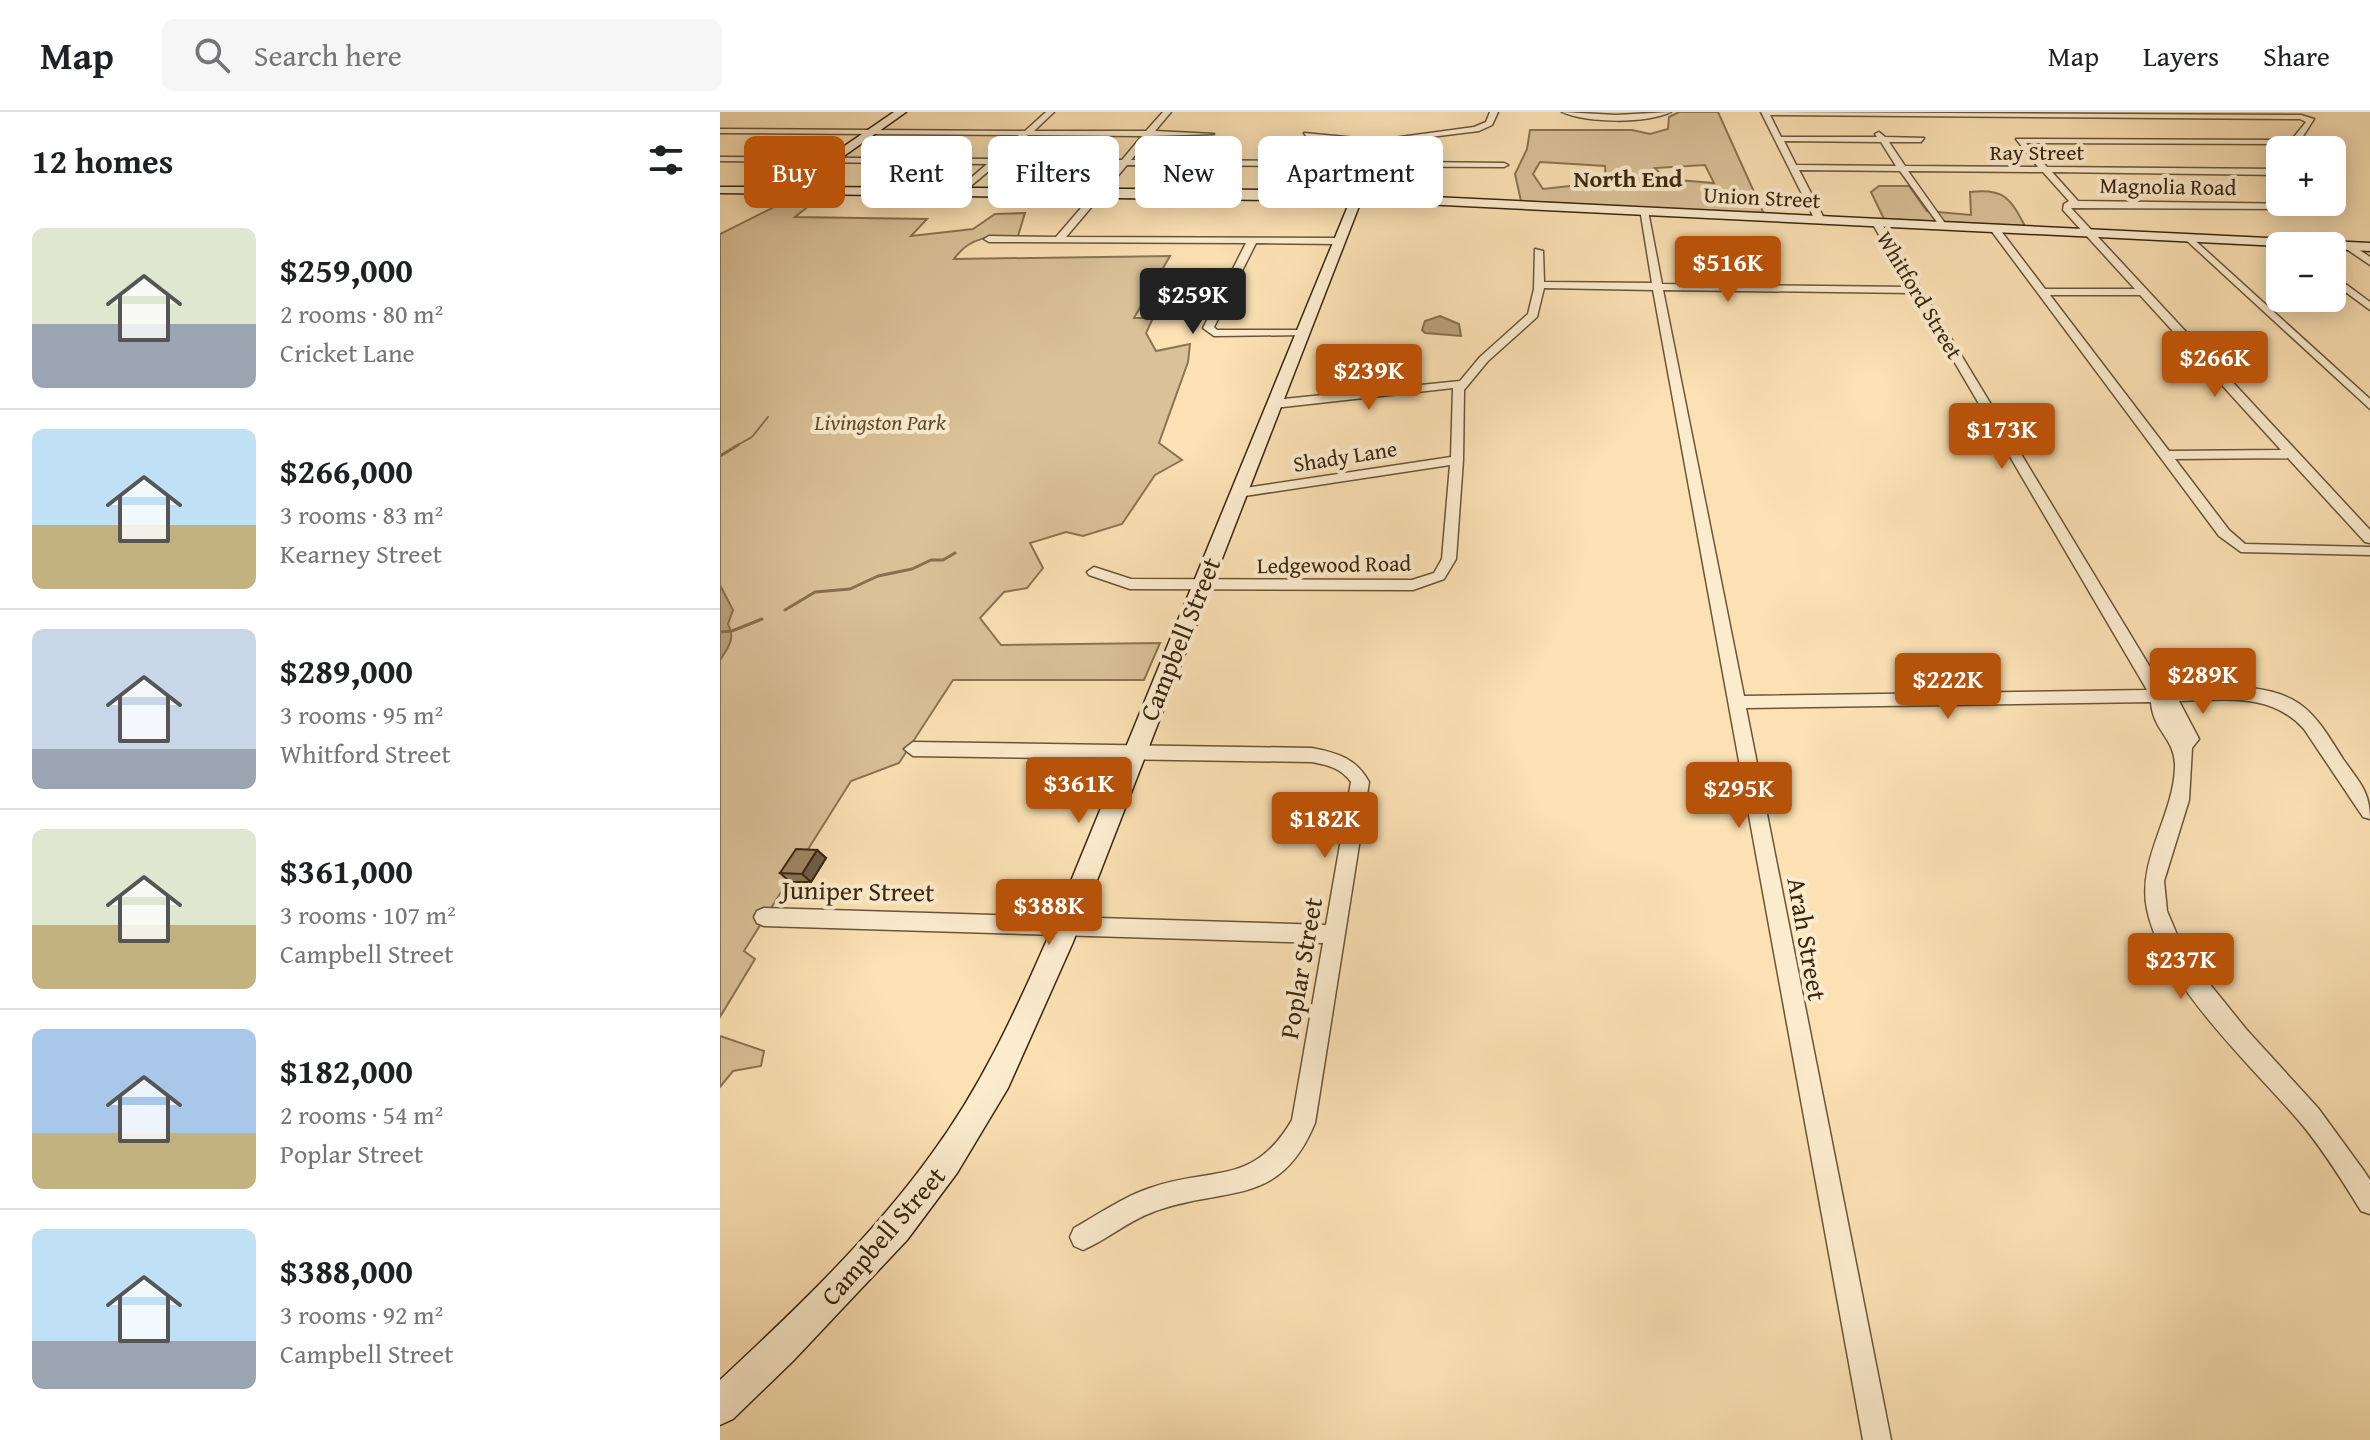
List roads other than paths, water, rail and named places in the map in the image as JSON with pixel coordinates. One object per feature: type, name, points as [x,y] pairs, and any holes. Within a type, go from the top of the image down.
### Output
[{"type":"street","points":[[845,151],[901,112]]},
{"type":"street","points":[[1024,136],[1050,112]]},
{"type":"street","points":[[1119,170],[1167,112]]},
{"type":"street","points":[[1419,136],[1476,129],[1489,123],[1494,112]]},
{"type":"street","points":[[1566,112],[1612,118],[1667,112]]},
{"type":"street","points":[[1820,220],[1765,112],[2116,114],[2307,118],[2311,121],[2297,139],[2276,143],[2019,141],[2076,204]]},
{"type":"street","points":[[1864,113],[1942,226]]},
{"type":"street","points":[[720,131],[1210,134]]},
{"type":"street","points":[[1307,135],[1316,136]]},
{"type":"street","points":[[1779,139],[1921,140]]},
{"type":"street","points":[[720,159],[744,159]]},
{"type":"street","points":[[845,160],[988,161]]},
{"type":"street","points":[[1119,162],[1258,163]]},
{"type":"street","points":[[1443,165],[1504,165]]},
{"type":"street","points":[[972,181],[988,167]]},
{"type":"street","name":"Ray Street","points":[[1793,167],[2266,172]]},
{"type":"street","name":"Union Street","points":[[720,190],[744,190]]},
{"type":"street","name":"Union Street","points":[[1119,192],[1258,194]]},
{"type":"street","name":"Union Street","points":[[1443,201],[2266,243]]},
{"type":"street","points":[[2076,204],[2068,204],[2066,208],[2370,539]]},
{"type":"street","name":"Magnolia Road","points":[[2076,204],[2266,206]]},
{"type":"street","points":[[1060,238],[1086,208]]},
{"type":"street","name":"Campbell Street","points":[[720,1406],[844,1287],[903,1220],[948,1160],[1002,1070],[1135,752],[1352,208]]},
{"type":"street","name":"Arah Street","points":[[1643,211],[1877,1440]]},
{"type":"street","name":"Whitford Street","points":[[1877,223],[2160,696],[2158,704],[2172,737],[2183,746],[2186,772],[2183,796],[2154,881],[2153,895],[2161,928],[2193,981],[2309,1115],[2370,1202]]},
{"type":"street","points":[[1995,229],[2224,533],[2241,548],[2370,551]]},
{"type":"street","points":[[2189,238],[2369,403]]},
{"type":"street","points":[[989,239],[1338,241]]},
{"type":"street","points":[[1252,241],[1208,328],[1214,333],[1302,333]]},
{"type":"street","points":[[2348,246],[2370,262]]},
{"type":"street","name":"Union Street","points":[[2348,246],[2370,247]]},
{"type":"street","points":[[1274,404],[1461,384],[1533,315],[1539,285],[1538,251]]},
{"type":"street","points":[[1539,285],[1918,290]]},
{"type":"street","points":[[2346,288],[2370,307]]},
{"type":"street","points":[[2041,292],[2143,292]]},
{"type":"street","name":"Ledgewood Road","points":[[1094,572],[1130,584],[1398,585],[1428,582],[1439,576],[1449,559],[1457,460],[1457,397],[1461,384]]},
{"type":"street","points":[[2165,455],[2291,454]]},
{"type":"street","name":"Shady Lane","points":[[1238,493],[1457,460]]},
{"type":"street","points":[[1735,702],[2249,694],[2283,702],[2310,724],[2370,812]]},
{"type":"street","name":"Poplar Street","points":[[913,749],[1312,755],[1343,763],[1354,771],[1360,782],[1303,1123],[1293,1145],[1277,1163],[1256,1177],[1233,1185],[1197,1188],[1148,1201],[1083,1237]]},
{"type":"street","name":"Juniper Street","points":[[764,917],[1335,934]]},
{"type":"waterway","points":[[734,447],[752,437],[768,417]]},
{"type":"waterway","points":[[720,456],[738,445]]},
{"type":"waterway","points":[[785,610],[815,592],[850,589],[878,576],[912,569],[931,560],[943,560],[955,553]]},
{"type":"waterway","points":[[720,632],[732,631],[762,619]]},
{"type":"district","name":"North End","points":[[1628,179]]},
{"type":"park label","name":"Livingston Park","points":[[880,422]]}]
